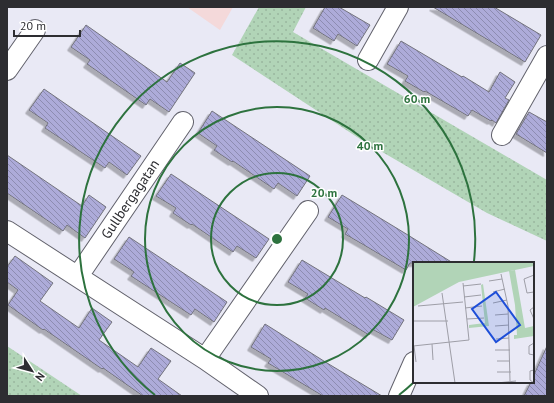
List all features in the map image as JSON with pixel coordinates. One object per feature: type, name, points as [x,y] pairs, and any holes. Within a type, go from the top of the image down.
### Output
[{"type":"street","points":[[368,60],[398,7]]},
{"type":"street","points":[[7,70],[35,30]]},
{"type":"street","points":[[502,135],[547,56]]},
{"type":"street","name":"Gullbergagatan","points":[[78,276],[183,122]]},
{"type":"street","points":[[205,359],[308,210]]},
{"type":"street","points":[[7,231],[205,359],[258,396]]},
{"type":"street","points":[[399,396],[413,364]]},
{"type":"shaded area","points":[[187,7],[233,7],[220,30]]},
{"type":"green space","points":[[259,7],[306,7],[293,32],[547,180],[547,241],[487,213],[360,139],[232,55]]},
{"type":"green space","points":[[7,346],[82,396],[7,396]]},
{"type":"building","points":[[325,7],[339,7],[370,25],[357,46],[338,34],[334,41],[313,28]]},
{"type":"building","points":[[433,7],[494,7],[541,35],[525,62]]},
{"type":"building","points":[[86,25],[167,82],[180,63],[195,73],[169,112],[150,99],[146,105],[87,64],[90,60],[71,47]]},
{"type":"building","points":[[401,41],[489,92],[500,72],[515,82],[505,98],[509,100],[496,123],[472,110],[468,116],[405,81],[408,76],[387,64]]},
{"type":"building","points":[[44,89],[141,156],[127,175],[109,162],[105,168],[45,128],[48,123],[29,110]]},
{"type":"building","points":[[212,111],[310,176],[297,196],[278,183],[274,189],[214,150],[217,146],[198,133]]},
{"type":"building","points":[[529,112],[547,122],[547,153],[516,134]]},
{"type":"building","points":[[7,155],[82,206],[89,195],[106,207],[85,238],[67,225],[63,231],[7,193]]},
{"type":"building","points":[[171,174],[269,239],[256,258],[237,246],[233,252],[173,213],[176,208],[156,196]]},
{"type":"building","points":[[342,195],[451,262],[413,262],[410,263],[406,270],[345,234],[348,229],[328,217]]},
{"type":"building","points":[[129,237],[227,302],[214,322],[195,309],[191,315],[131,276],[134,272],[114,259]]},
{"type":"building","points":[[15,256],[53,283],[40,301],[79,328],[92,308],[112,322],[99,340],[138,367],[151,348],[171,361],[158,379],[182,396],[143,396],[8,305],[18,290],[7,282],[7,267]]},
{"type":"building","points":[[302,260],[404,320],[392,340],[372,329],[369,335],[325,308],[324,310],[305,298],[308,294],[288,282]]},
{"type":"building","points":[[265,324],[382,396],[323,396],[268,363],[271,359],[251,347]]},
{"type":"building","points":[[547,346],[547,396],[524,396],[530,383],[534,383],[534,375]]}]
